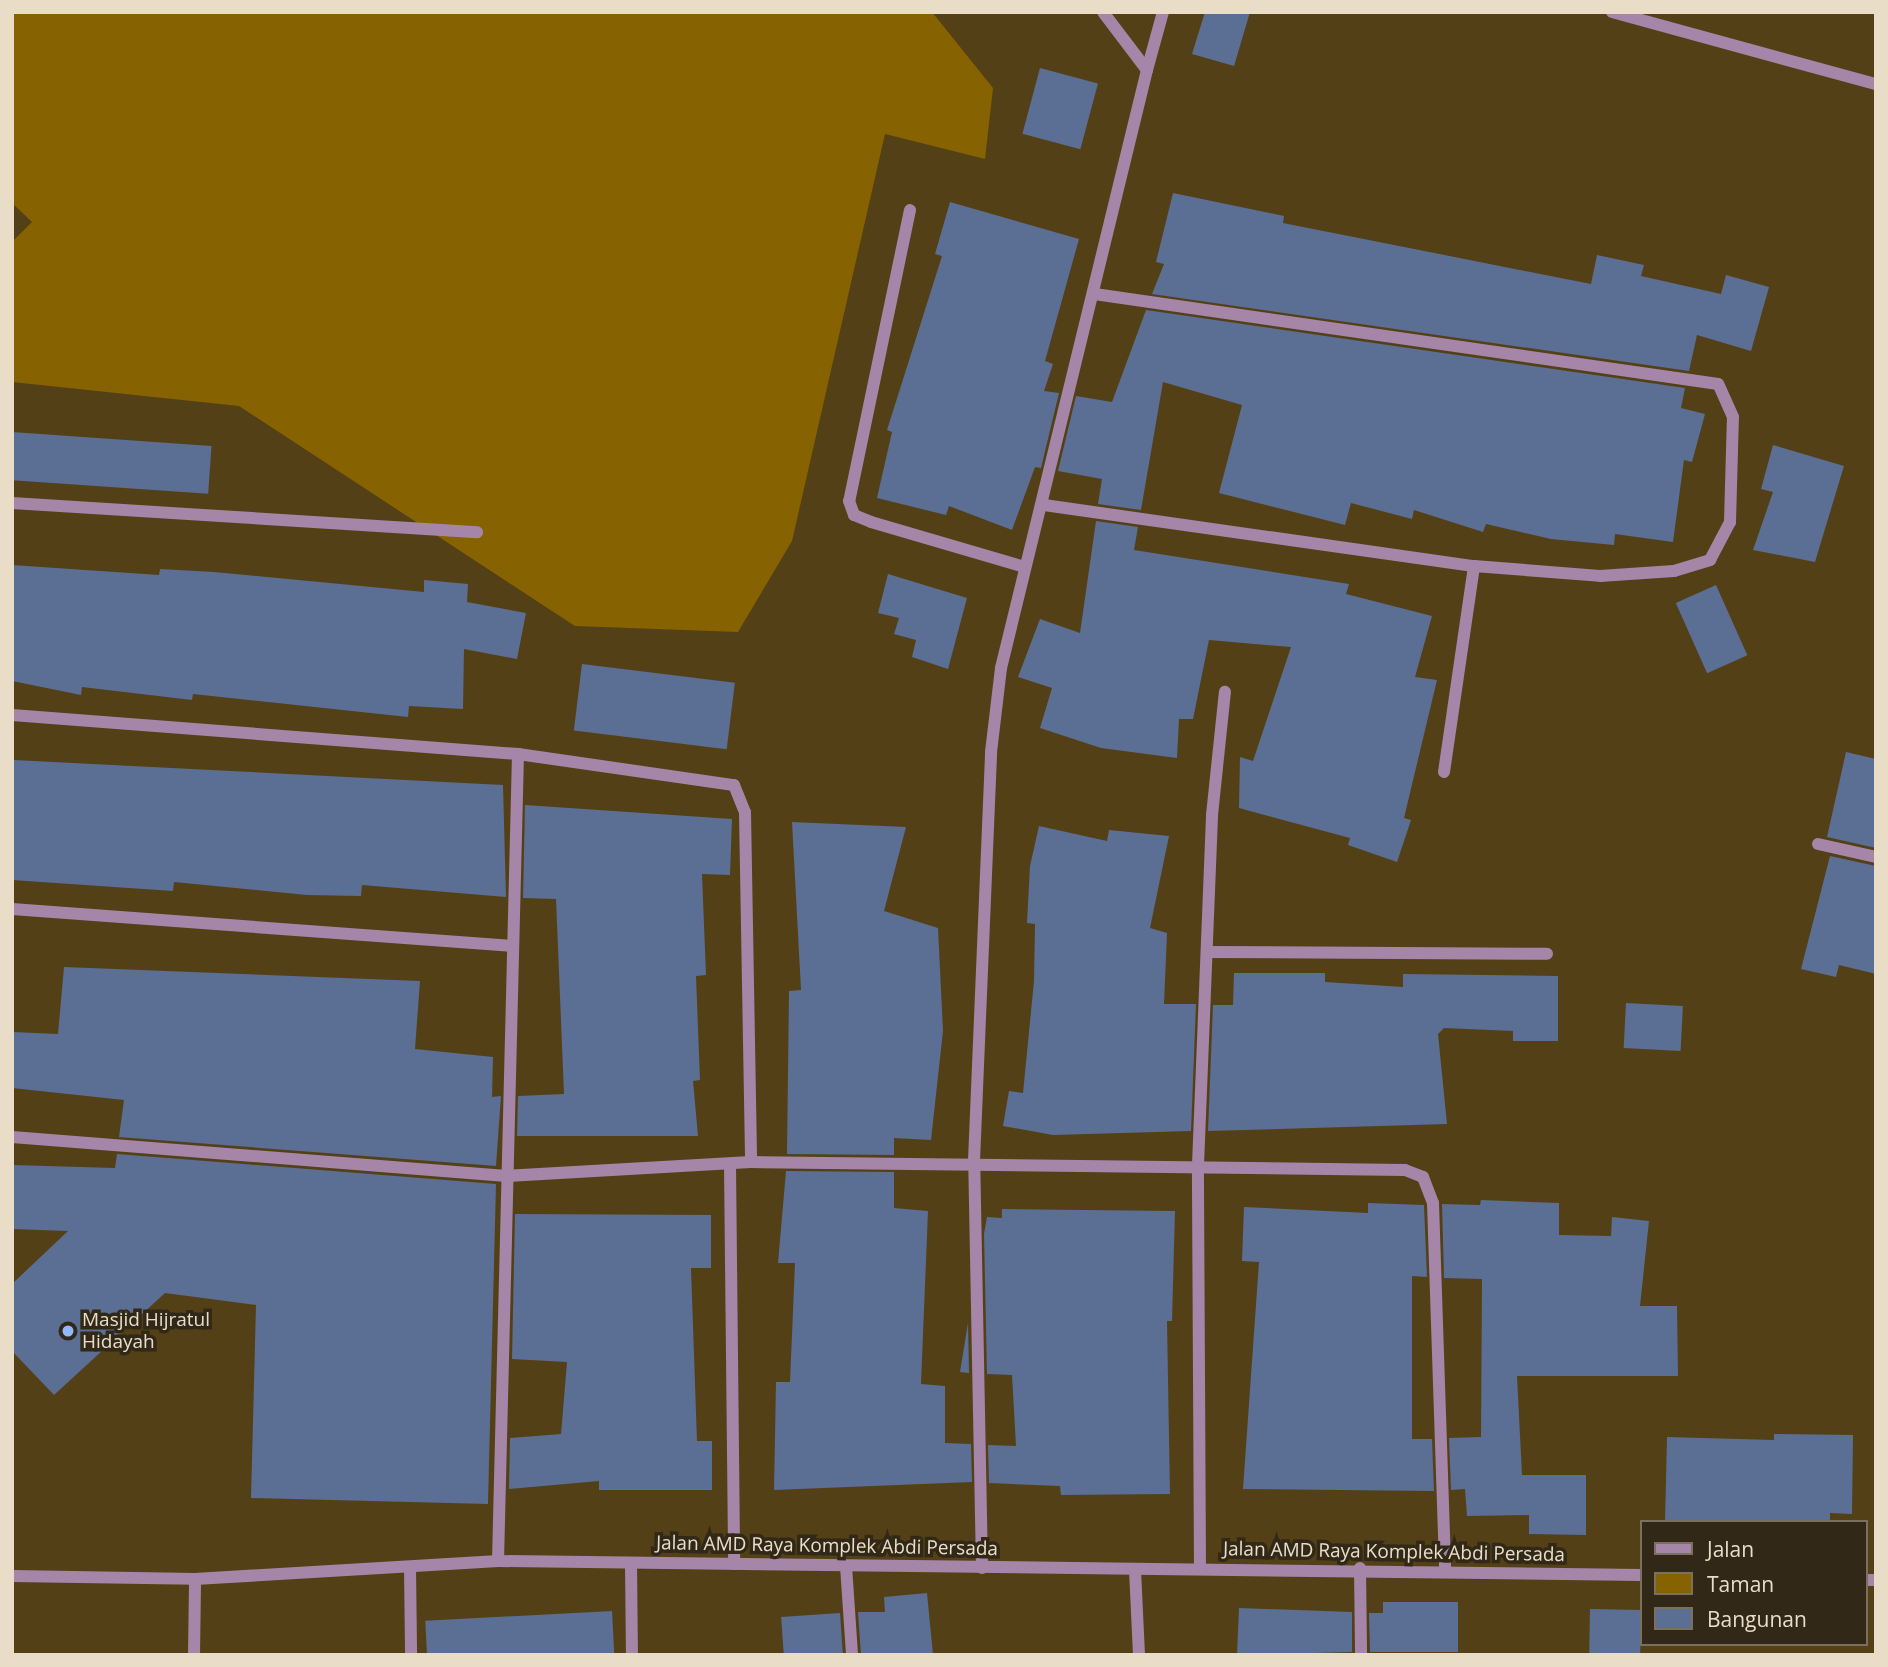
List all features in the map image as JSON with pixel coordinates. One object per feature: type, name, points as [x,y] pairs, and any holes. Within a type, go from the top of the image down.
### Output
[{"type":"street","points":[[1103,12],[1147,70]]},
{"type":"street","points":[[982,1568],[974,1161],[991,752],[1001,668],[1025,567],[1044,505],[1163,12]]},
{"type":"street","points":[[1612,12],[1876,84]]},
{"type":"street","points":[[910,210],[849,501],[854,515],[872,522],[1025,567]]},
{"type":"street","points":[[1044,505],[1474,566],[1600,576],[1674,570],[1710,560],[1730,522],[1732,417],[1718,384],[1094,294]]},
{"type":"street","points":[[12,503],[477,531]]},
{"type":"street","points":[[1444,772],[1474,566]]},
{"type":"street","points":[[1200,1568],[1198,1165],[1212,815],[1225,692]]},
{"type":"street","points":[[12,715],[518,754],[734,785],[745,812],[751,1162]]},
{"type":"street","points":[[498,1561],[518,754]]},
{"type":"street","points":[[1818,844],[1876,857]]},
{"type":"street","points":[[12,909],[512,946]]},
{"type":"street","points":[[1208,952],[1547,954]]},
{"type":"street","points":[[12,1137],[506,1176],[751,1162],[974,1161],[1388,1169],[1423,1177],[1433,1203],[1446,1571]]},
{"type":"street","points":[[730,1165],[734,1564]]},
{"type":"street","name":"Jalan AMD Raya Komplek Abdi Persada","points":[[12,1576],[195,1579],[498,1561],[1135,1570],[1360,1569],[1640,1575]]},
{"type":"street","points":[[631,1563],[632,1655]]},
{"type":"street","points":[[846,1566],[852,1655]]},
{"type":"street","points":[[411,1567],[411,1655]]},
{"type":"street","points":[[1360,1569],[1361,1655]]},
{"type":"street","points":[[1135,1570],[1139,1655]]},
{"type":"street","points":[[194,1655],[195,1579]]},
{"type":"green space","points":[[12,12],[932,12],[993,88],[985,159],[885,134],[792,541],[738,632],[575,626],[239,406],[12,382],[12,242],[32,222],[12,203]]},
{"type":"building","points":[[1205,12],[1250,12],[1234,66],[1192,54]]},
{"type":"building","points":[[1040,68],[1098,84],[1080,149],[1022,134]]},
{"type":"building","points":[[1173,193],[1284,216],[1283,223],[1591,284],[1597,255],[1644,265],[1641,276],[1721,294],[1726,275],[1769,287],[1751,351],[1697,335],[1689,371],[1152,294],[1164,264],[1156,262]]},
{"type":"building","points":[[950,202],[1079,239],[1045,361],[1053,364],[1044,391],[1059,393],[1041,468],[1035,467],[1012,530],[949,506],[946,515],[877,498],[892,432],[887,430],[942,256],[935,254]]},
{"type":"building","points":[[1146,310],[1685,388],[1681,408],[1705,414],[1692,462],[1684,460],[1673,542],[1615,534],[1614,545],[1551,539],[1486,524],[1483,532],[1414,510],[1412,519],[1351,503],[1345,525],[1219,493],[1242,405],[1163,382],[1141,510],[1098,504],[1102,479],[1058,471],[1076,396],[1112,402]]},
{"type":"building","points":[[12,432],[212,446],[208,494],[12,480]]},
{"type":"building","points":[[1773,445],[1844,466],[1815,562],[1753,550],[1773,492],[1761,489]]},
{"type":"building","points":[[1096,521],[1138,527],[1134,550],[1349,584],[1346,594],[1432,616],[1415,677],[1437,680],[1404,818],[1411,820],[1397,862],[1348,845],[1350,838],[1239,808],[1240,757],[1253,761],[1291,647],[1209,640],[1193,719],[1179,719],[1177,758],[1101,748],[1040,728],[1052,688],[1018,677],[1040,619],[1080,633]]},
{"type":"building","points":[[12,565],[159,575],[160,569],[214,572],[424,592],[424,580],[468,584],[467,602],[526,613],[517,659],[464,649],[463,709],[409,706],[408,717],[193,694],[192,700],[82,687],[81,695],[12,681]]},
{"type":"building","points":[[888,574],[967,598],[948,669],[912,657],[916,640],[894,634],[899,618],[878,613]]},
{"type":"building","points":[[1716,585],[1747,655],[1707,673],[1676,603]]},
{"type":"building","points":[[582,664],[735,683],[727,749],[574,731]]},
{"type":"building","points":[[1846,752],[1876,759],[1876,848],[1827,837]]},
{"type":"building","points":[[14,760],[503,785],[506,897],[362,885],[361,896],[307,895],[174,882],[173,891],[12,880]]},
{"type":"building","points":[[525,805],[732,819],[730,875],[702,874],[706,975],[696,976],[700,1080],[693,1081],[698,1136],[517,1136],[518,1096],[564,1094],[556,899],[523,898]]},
{"type":"building","points":[[792,822],[906,827],[884,911],[938,928],[943,1031],[931,1140],[894,1138],[894,1155],[787,1154],[789,991],[801,990]]},
{"type":"building","points":[[1039,826],[1107,841],[1109,830],[1169,836],[1150,928],[1167,933],[1164,1004],[1196,1004],[1191,1131],[1053,1135],[1003,1126],[1009,1091],[1023,1093],[1034,981],[1035,924],[1027,923],[1030,866]]},
{"type":"building","points":[[1830,856],[1876,866],[1876,974],[1839,965],[1836,977],[1801,969]]},
{"type":"building","points":[[64,967],[420,981],[415,1049],[493,1057],[492,1097],[501,1096],[496,1166],[119,1137],[124,1100],[12,1088],[12,1032],[58,1034]]},
{"type":"building","points":[[1234,973],[1325,973],[1325,982],[1403,987],[1403,974],[1558,976],[1558,1041],[1513,1041],[1513,1031],[1444,1028],[1438,1034],[1447,1124],[1208,1131],[1213,1005],[1233,1005]]},
{"type":"building","points":[[1626,1003],[1683,1006],[1681,1051],[1624,1048]]},
{"type":"building","points":[[117,1154],[496,1184],[488,1504],[251,1498],[256,1305],[165,1293],[54,1395],[12,1351],[12,1284],[68,1231],[12,1229],[12,1165],[115,1168]]},
{"type":"building","points":[[786,1171],[894,1172],[894,1208],[928,1211],[921,1384],[945,1386],[945,1443],[971,1444],[972,1482],[774,1490],[776,1382],[790,1382],[795,1263],[778,1263]]},
{"type":"building","points":[[1481,1200],[1559,1203],[1559,1235],[1611,1236],[1612,1217],[1649,1221],[1640,1306],[1677,1306],[1678,1376],[1517,1376],[1522,1475],[1586,1475],[1586,1535],[1529,1534],[1529,1515],[1467,1516],[1465,1489],[1451,1490],[1449,1438],[1481,1437],[1482,1279],[1444,1278],[1442,1204],[1480,1205]]},
{"type":"building","points":[[1368,1203],[1424,1205],[1427,1277],[1412,1276],[1412,1439],[1432,1439],[1434,1491],[1243,1489],[1259,1262],[1242,1261],[1244,1207],[1368,1213]]},
{"type":"building","points":[[1002,1209],[1175,1211],[1172,1321],[1167,1321],[1170,1494],[1061,1495],[1060,1486],[989,1483],[988,1445],[1016,1446],[1012,1375],[987,1374],[984,1234],[987,1217],[1002,1218]]},
{"type":"building","points":[[515,1214],[711,1215],[711,1268],[691,1268],[697,1441],[712,1441],[712,1490],[599,1490],[599,1481],[509,1489],[510,1438],[561,1434],[567,1362],[512,1359]]},
{"type":"building","points":[[968,1323],[969,1373],[960,1372]]},
{"type":"building","points":[[1774,1434],[1853,1435],[1852,1514],[1830,1513],[1830,1520],[1665,1520],[1667,1437],[1774,1440]]},
{"type":"building","points":[[927,1593],[933,1655],[861,1655],[858,1612],[885,1612],[884,1597]]},
{"type":"building","points":[[1383,1602],[1458,1602],[1458,1652],[1370,1652],[1369,1613],[1383,1613]]},
{"type":"building","points":[[1239,1608],[1352,1612],[1352,1652],[1237,1655]]},
{"type":"building","points":[[1590,1609],[1640,1610],[1640,1655],[1589,1655]]},
{"type":"building","points":[[612,1611],[614,1655],[427,1655],[425,1621]]},
{"type":"building","points":[[840,1613],[843,1655],[784,1655],[781,1617]]},
{"type":"place","name":"Masjid Hijratul Hidayah","points":[[68,1331]]}]
